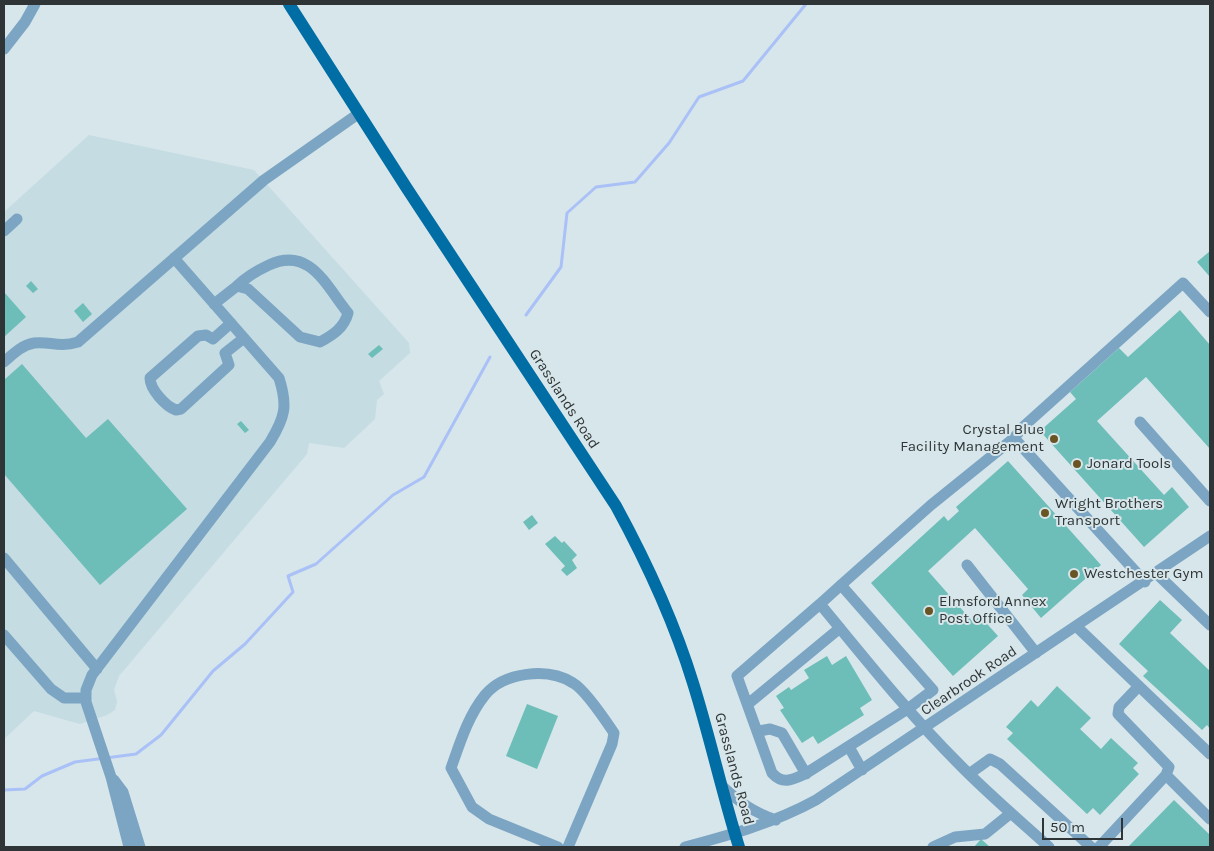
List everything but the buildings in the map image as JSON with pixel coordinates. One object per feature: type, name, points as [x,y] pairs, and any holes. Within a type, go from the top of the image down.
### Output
[{"type":"main road","name":"Grasslands Road","points":[[288,4],[358,114],[616,506],[645,558],[670,617],[692,681],[739,847]]},
{"type":"street","points":[[4,49],[25,22],[35,4]]},
{"type":"street","points":[[4,362],[22,347],[35,343],[64,346],[78,342],[264,180],[358,114]]},
{"type":"street","points":[[4,231],[17,219]]},
{"type":"street","points":[[129,847],[111,777],[86,698],[86,690],[97,669],[270,442],[285,412],[284,394],[279,378],[174,258]]},
{"type":"street","points":[[214,304],[247,276],[282,260],[308,264],[328,285],[348,313],[345,323],[333,335],[320,342],[300,337],[248,289],[237,286]]},
{"type":"street","points":[[841,585],[933,690],[909,708],[806,774],[789,782],[777,779],[772,773],[759,731],[737,676],[931,505],[1014,438],[1024,426],[1183,283],[1210,312]]},
{"type":"street","points":[[213,339],[231,323]]},
{"type":"street","points":[[206,335],[213,339],[225,353],[229,365],[181,409],[171,408],[152,388],[150,378],[198,336],[206,335]]},
{"type":"street","points":[[225,353],[244,338]]},
{"type":"street","points":[[1140,422],[1210,501]]},
{"type":"street","points":[[1014,438],[1145,582]]},
{"type":"street","name":"Clearbrook Road","points":[[685,847],[735,834],[776,820],[816,800],[1145,582],[1210,536]]},
{"type":"street","points":[[4,558],[97,669]]},
{"type":"street","points":[[967,565],[1036,654]]},
{"type":"street","points":[[1156,573],[1210,625]]},
{"type":"street","points":[[820,604],[909,708],[969,774],[1049,847]]},
{"type":"street","points":[[1077,626],[1210,754]]},
{"type":"street","points":[[748,704],[840,628]]},
{"type":"street","points":[[4,635],[51,689],[64,698],[86,698]]},
{"type":"street","points":[[558,847],[483,815],[472,806],[451,768],[470,717],[486,694],[509,678],[532,674],[554,676],[574,683],[614,733],[612,744],[568,847]]},
{"type":"street","points":[[1099,847],[1166,775],[1168,764],[1118,714],[1119,706],[1139,686]]},
{"type":"street","points":[[759,731],[770,729],[782,733],[806,774]]},
{"type":"street","points":[[849,747],[862,770]]},
{"type":"street","points":[[969,774],[990,759],[1000,764],[1091,847]]},
{"type":"street","points":[[1166,775],[1210,818]]},
{"type":"street","points":[[111,777],[123,792],[140,847]]},
{"type":"street","points":[[722,786],[741,804],[756,813],[776,820]]},
{"type":"street","points":[[933,847],[955,837],[985,834],[1011,813]]},
{"type":"shaded area","points":[[89,135],[254,170],[409,343],[410,353],[379,381],[384,394],[377,400],[375,419],[344,448],[309,443],[307,454],[119,676],[114,690],[117,701],[115,710],[107,715],[80,724],[34,711],[4,739],[4,212]]},
{"type":"waterway","points":[[526,315],[561,267],[567,213],[596,187],[635,182],[669,143],[699,97],[743,81],[806,4]]},
{"type":"waterway","points":[[4,790],[25,789],[42,776],[75,762],[136,754],[161,735],[213,671],[245,644],[293,592],[288,576],[316,564],[393,495],[424,477],[490,357]]},
{"type":"place","name":"Crystal Blue Facility Management","points":[[1054,439]]},
{"type":"place","name":"Jonard Tools","points":[[1077,464]]},
{"type":"place","name":"Wright Brothers Transport","points":[[1045,513]]},
{"type":"place","name":"Westchester Gym","points":[[1074,574]]},
{"type":"place","name":"Elmsford Annex Post Office","points":[[929,611]]}]
